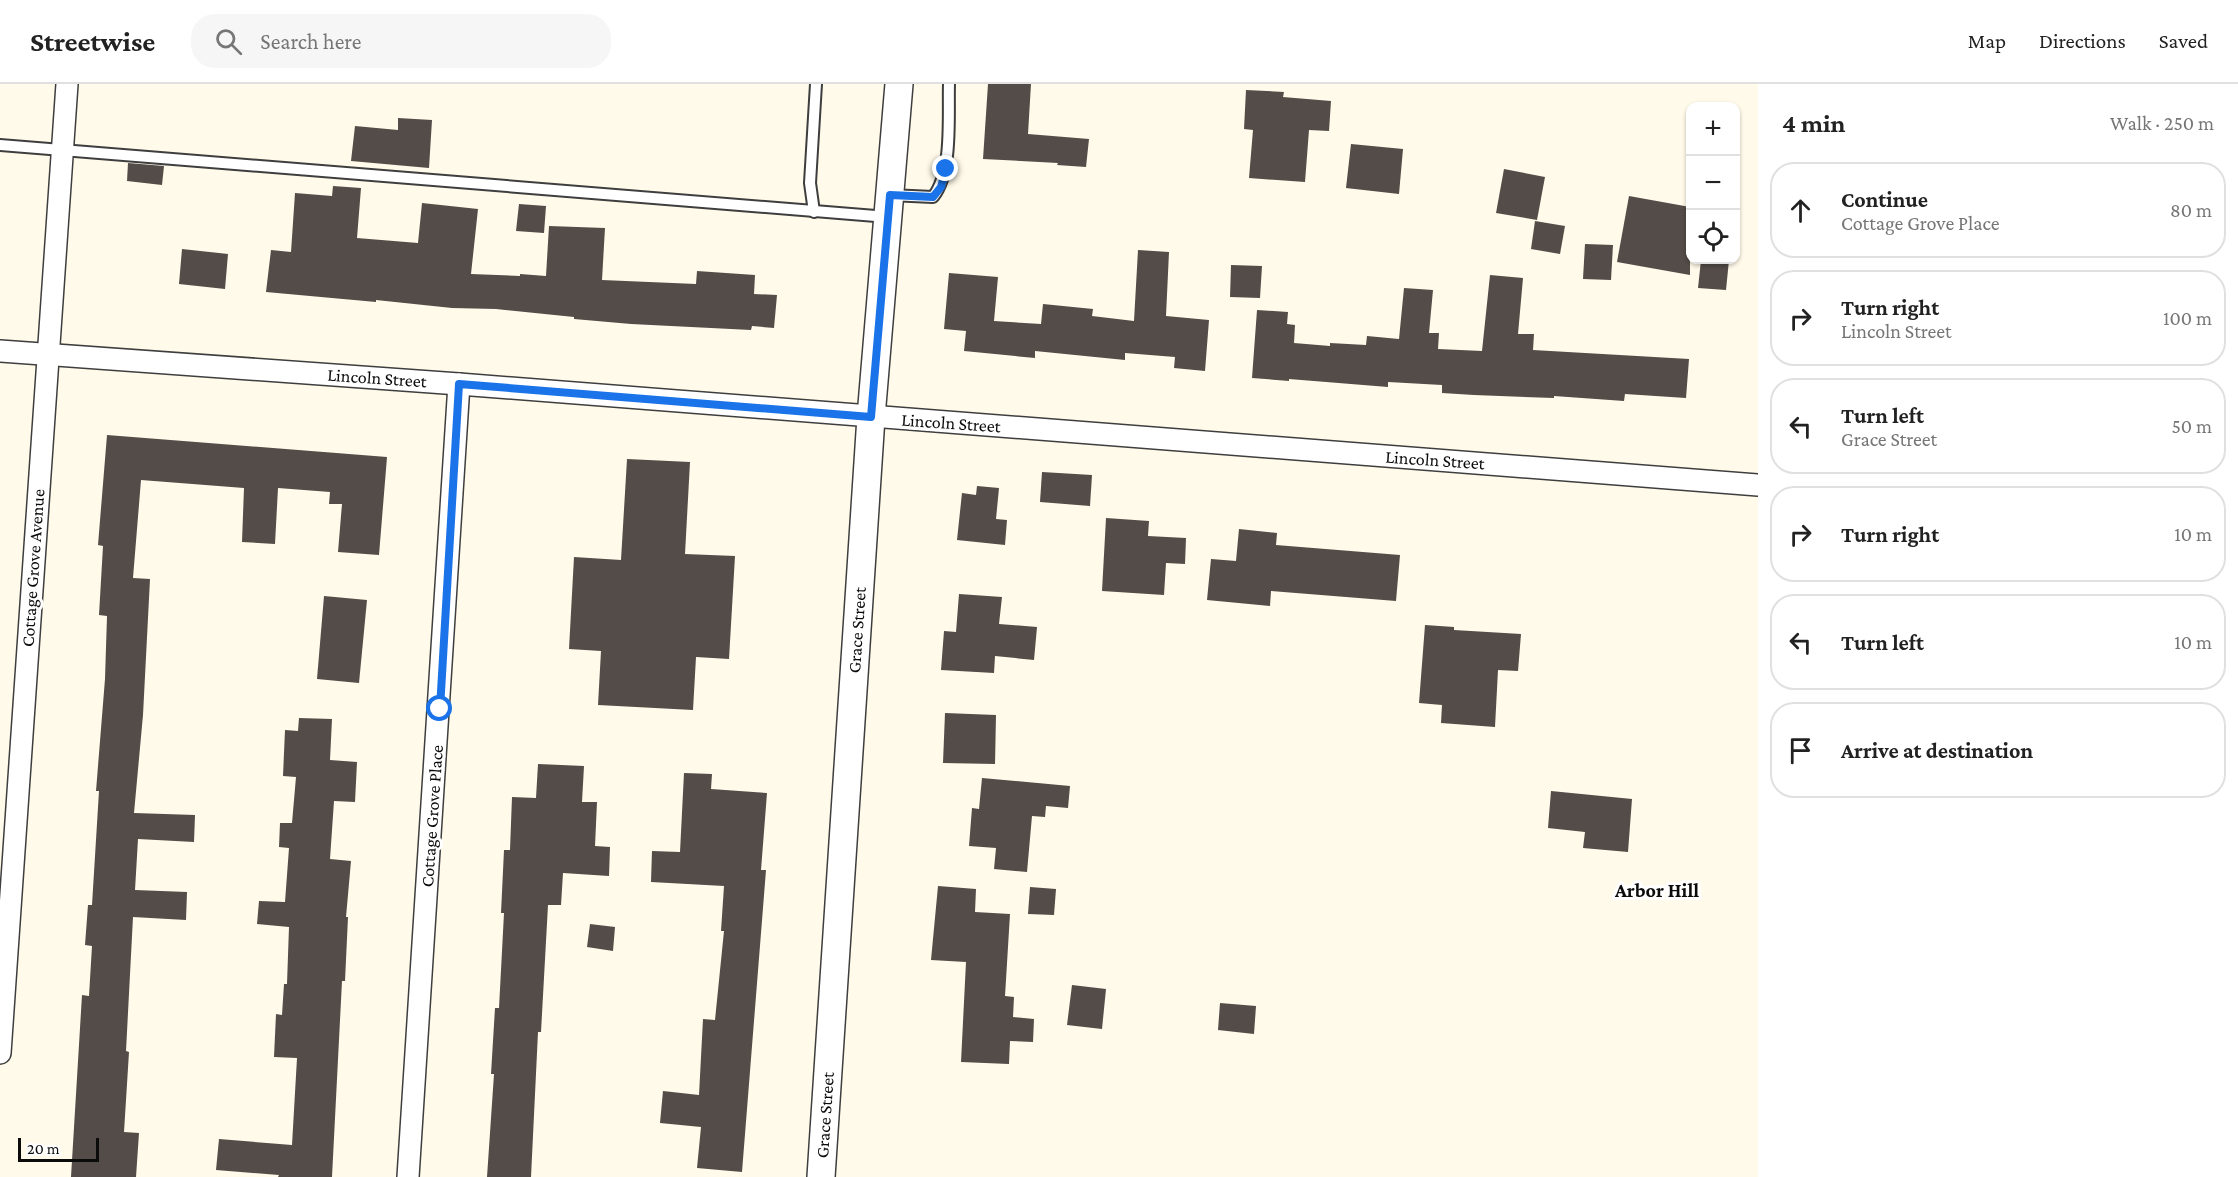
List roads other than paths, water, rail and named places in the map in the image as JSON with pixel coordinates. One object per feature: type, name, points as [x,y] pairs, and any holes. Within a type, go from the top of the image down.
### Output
[{"type":"street","name":"Cottage Grove Avenue","points":[[0,1053],[47,354],[68,84]]},
{"type":"street","name":"Grace Street","points":[[821,1177],[871,417],[899,84]]},
{"type":"street","name":"Lincoln Street","points":[[0,351],[459,384],[1758,485]]},
{"type":"street","name":"Cottage Grove Place","points":[[408,1177],[459,384]]},
{"type":"lane","points":[[814,212],[810,183],[816,84]]},
{"type":"lane","points":[[0,145],[814,212],[889,206],[933,197],[941,187],[946,169],[949,84]]},
{"type":"district","name":"Arbor Hill","points":[[1657,890]]}]
